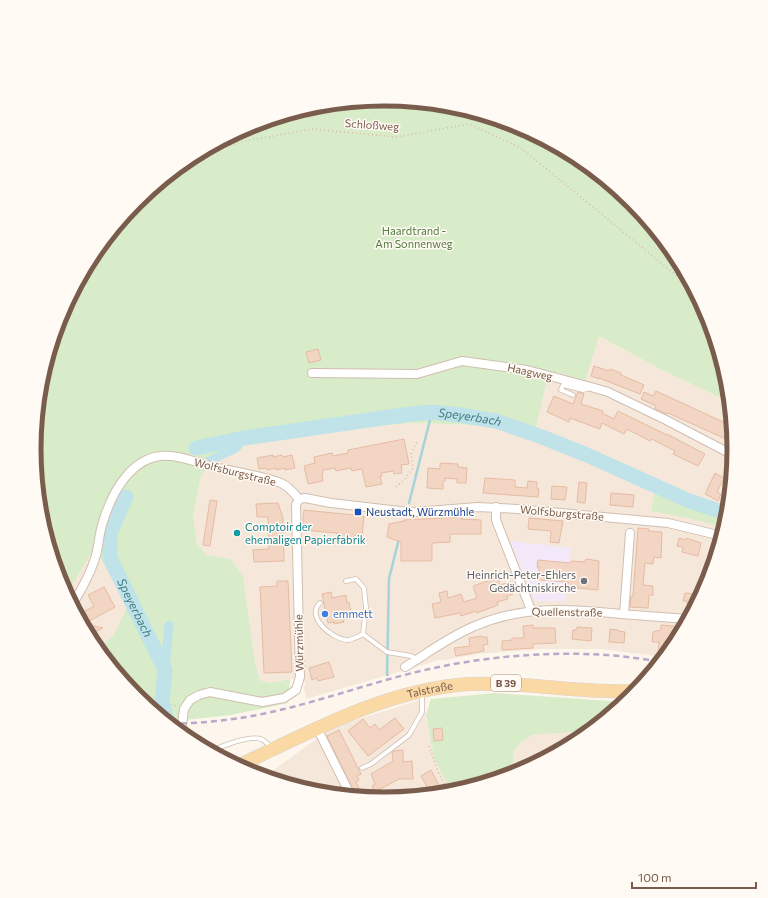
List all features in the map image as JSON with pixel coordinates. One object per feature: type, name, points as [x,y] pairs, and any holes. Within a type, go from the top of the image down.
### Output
[{"type":"main road","name":"Talstraße","points":[[245,763],[354,712],[422,691],[469,684],[508,683],[628,691]]},
{"type":"street","name":"Haagweg","points":[[312,373],[417,374],[462,360],[527,370],[591,387],[622,399],[727,451]]},
{"type":"street","name":"Wolfsburgstraße","points":[[75,599],[92,566],[108,506],[123,479],[135,467],[146,460],[155,457],[171,456],[281,483],[290,489],[299,499],[305,498],[331,503],[415,512],[452,508],[496,508],[668,523],[716,535]]},
{"type":"street","name":"Würzmühle","points":[[182,726],[184,709],[190,700],[199,695],[210,692],[262,702],[284,698],[296,690],[300,677],[296,505],[299,499]]},
{"type":"street","points":[[496,508],[496,520],[531,610]]},
{"type":"street","points":[[624,614],[630,533]]},
{"type":"street","name":"Quellenstraße","points":[[405,667],[460,633],[475,626],[493,619],[531,610],[572,610],[682,619]]},
{"type":"street","points":[[317,728],[348,790]]},
{"type":"lane","points":[[574,396],[561,390],[563,385],[583,390],[591,387]]},
{"type":"lane","points":[[346,581],[356,579],[364,588],[366,608],[363,634]]},
{"type":"lane","points":[[320,603],[316,606],[315,610],[318,620],[329,632],[347,640],[363,634]]},
{"type":"lane","points":[[363,634],[387,652],[411,656],[417,660]]},
{"type":"lane","points":[[362,768],[371,764],[409,735],[422,712],[422,691]]},
{"type":"lane","points":[[217,749],[252,738],[262,740],[272,750]]},
{"type":"path","name":"Schloßweg","points":[[218,149],[240,142],[312,129],[396,137],[469,124],[521,148],[682,281]]},
{"type":"path","points":[[396,486],[405,479],[413,468],[411,454],[417,442]]},
{"type":"path","points":[[388,675],[392,674]]},
{"type":"path","points":[[429,746],[439,774],[446,786]]},
{"type":"shaded area","points":[[590,331],[662,370],[723,399],[727,449],[726,471],[724,494],[715,538],[709,559],[692,601],[681,621],[657,656],[601,649],[541,649],[479,654],[439,660],[306,699],[304,688],[306,683],[290,679],[270,683],[260,680],[231,559],[205,555],[197,543],[193,515],[201,477],[216,454],[234,439],[414,423],[536,427],[546,385]]},
{"type":"shaded area","points":[[510,541],[571,548],[565,601],[535,601]]},
{"type":"shaded area","points":[[96,550],[127,607],[113,636],[102,645],[76,601],[70,588],[92,552]]},
{"type":"shaded area","points":[[420,700],[426,714],[434,759],[448,785],[406,791],[362,791],[317,785],[270,773],[333,727]]},
{"type":"shaded area","points":[[580,730],[536,757],[513,767],[513,752],[521,742],[533,735]]},
{"type":"green space","name":"Haardtrand - Am Sonnenweg","points":[[384,106],[406,107],[429,109],[473,118],[494,124],[536,141],[575,164],[593,177],[627,206],[642,223],[669,258],[692,297],[709,339],[723,399],[662,370],[599,336],[585,381],[557,372],[546,385],[536,427],[414,423],[234,439],[216,454],[201,477],[193,515],[197,543],[206,555],[231,559],[243,577],[255,663],[260,680],[270,683],[290,679],[288,703],[231,715],[175,721],[141,692],[102,645],[113,636],[127,607],[96,550],[92,552],[70,588],[59,559],[48,516],[44,494],[41,449],[44,404],[48,382],[59,339],[67,318],[76,297],[99,258],[141,206],[193,164],[232,141],[274,124],[339,109]]},
{"type":"green space","points":[[655,490],[720,514],[718,526],[651,511]]},
{"type":"green space","points":[[495,693],[617,701],[579,731],[533,735],[521,742],[513,752],[513,767],[494,774],[448,785],[434,759],[426,714],[431,699]]},
{"type":"building","points":[[318,349],[321,360],[309,363],[306,352]]},
{"type":"building","points":[[594,366],[621,373],[621,375],[644,385],[640,394],[591,376]]},
{"type":"building","points":[[656,391],[726,423],[727,439],[668,413],[667,414],[655,409],[656,406],[641,399],[644,392],[653,396]]},
{"type":"building","points":[[578,392],[584,394],[581,404],[603,411],[602,413],[614,419],[618,411],[705,454],[698,466],[673,454],[675,451],[652,439],[650,441],[627,429],[624,434],[602,423],[600,429],[570,418],[569,422],[547,412],[554,396],[573,404]]},
{"type":"building","points":[[404,439],[409,464],[401,465],[402,473],[394,474],[393,471],[381,473],[382,476],[380,476],[382,484],[366,487],[362,469],[352,471],[351,468],[336,471],[335,468],[323,470],[323,481],[308,484],[304,466],[315,463],[314,457],[332,453],[333,456],[348,453],[348,450]]},
{"type":"building","points":[[273,455],[273,457],[282,455],[283,457],[292,455],[295,468],[285,470],[285,468],[276,470],[276,468],[267,470],[266,468],[259,469],[257,458]]},
{"type":"building","points":[[440,463],[458,464],[458,467],[467,468],[466,483],[457,483],[457,479],[445,478],[445,481],[443,481],[443,489],[427,488],[428,468],[440,469]]},
{"type":"building","points":[[715,473],[724,478],[717,492],[721,494],[718,501],[705,494]]},
{"type":"building","points":[[485,478],[515,480],[515,487],[527,488],[528,481],[537,482],[537,489],[539,489],[538,497],[483,493]]},
{"type":"building","points":[[579,482],[587,483],[585,503],[577,502]]},
{"type":"building","points":[[552,486],[567,487],[565,500],[551,499]]},
{"type":"building","points":[[611,493],[634,495],[633,507],[610,505]]},
{"type":"building","points":[[210,500],[217,501],[210,546],[203,545]]},
{"type":"building","points":[[278,503],[283,518],[284,561],[254,562],[253,550],[269,549],[268,517],[257,517],[256,504]]},
{"type":"building","points":[[304,510],[364,516],[362,536],[354,535],[354,542],[337,540],[337,533],[302,530]]},
{"type":"building","points":[[461,517],[461,519],[481,520],[481,534],[450,534],[450,542],[432,543],[432,561],[401,561],[401,542],[387,537],[389,524],[404,520]]},
{"type":"building","points":[[529,518],[563,521],[559,543],[550,542],[551,531],[528,529]]},
{"type":"building","points":[[638,528],[649,529],[648,531],[662,532],[661,558],[654,557],[653,564],[645,563],[643,585],[653,586],[653,595],[649,595],[648,608],[630,607],[631,596],[633,596]]},
{"type":"building","points":[[679,538],[685,540],[686,538],[701,543],[698,556],[682,552],[683,547],[677,546]]},
{"type":"building","points":[[586,559],[599,561],[598,590],[568,587],[568,582],[538,580],[538,560],[570,563],[571,561],[585,562]]},
{"type":"building","points":[[497,575],[500,585],[510,582],[513,594],[507,596],[508,599],[497,602],[498,605],[477,613],[476,611],[461,616],[460,613],[435,618],[432,604],[441,602],[439,593],[447,591],[448,598],[461,594],[464,602],[477,598],[473,586],[491,580],[490,578]]},
{"type":"building","points":[[277,581],[288,581],[292,672],[264,673],[260,587],[277,586]]},
{"type":"building","points":[[104,587],[115,607],[88,622],[83,612],[94,606],[88,595]]},
{"type":"building","points":[[331,592],[332,598],[346,595],[347,603],[349,602],[351,612],[349,612],[350,618],[343,620],[344,622],[334,624],[334,622],[328,623],[322,594]]},
{"type":"building","points":[[685,593],[695,594],[690,604],[687,604],[687,601],[683,601]]},
{"type":"building","points":[[90,625],[103,628],[94,632]]},
{"type":"building","points":[[533,625],[533,628],[555,628],[556,643],[533,644],[533,648],[502,650],[502,641],[512,640],[512,638],[524,638],[523,626]]},
{"type":"building","points":[[661,625],[678,626],[658,655],[659,642],[652,642],[653,632],[661,630]]},
{"type":"building","points":[[577,627],[592,628],[591,641],[572,639],[573,630],[576,630]]},
{"type":"building","points":[[610,629],[625,632],[624,643],[609,642]]},
{"type":"building","points":[[482,636],[487,637],[488,644],[483,645],[484,651],[456,656],[454,648],[470,646],[469,638]]},
{"type":"building","points":[[329,662],[334,677],[318,681],[317,678],[312,680],[309,668]]},
{"type":"building","points":[[395,718],[404,729],[368,756],[348,731],[363,719],[370,728],[375,724],[379,730]]},
{"type":"building","points":[[442,728],[443,740],[434,741],[433,729]]},
{"type":"building","points":[[339,730],[361,774],[357,776],[359,780],[356,782],[360,791],[353,790],[327,736]]},
{"type":"building","points":[[403,750],[403,762],[412,761],[413,779],[399,779],[375,792],[372,786],[375,784],[371,774],[393,761],[392,752]]},
{"type":"building","points":[[431,770],[440,787],[428,789],[421,776]]},
{"type":"waterway","points":[[409,503],[432,412]]},
{"type":"waterway","name":"Speyerbach","points":[[196,448],[244,438],[403,415],[432,412],[459,415],[496,421],[542,437],[587,455],[687,500],[721,512]]},
{"type":"waterway","points":[[209,461],[236,448],[244,438]]},
{"type":"waterway","name":"Speyerbach","points":[[126,497],[110,533],[110,558],[165,670],[162,702],[165,713]]},
{"type":"waterway","points":[[387,675],[389,578],[399,539]]},
{"type":"waterway","points":[[165,670],[169,625]]},
{"type":"railway","points":[[179,724],[219,721],[267,713],[309,703],[413,673],[489,659],[547,654],[576,654],[605,655],[653,661]]},
{"type":"place","name":"Neustadt, Würzmühle","points":[[358,512]]},
{"type":"place","name":"Comptoir der ehemaligen Papierfabrik","points":[[237,533]]},
{"type":"place","name":"Heinrich-Peter-Ehlers Gedächtniskirche","points":[[584,581]]},
{"type":"place","name":"emmett","points":[[325,614]]}]
